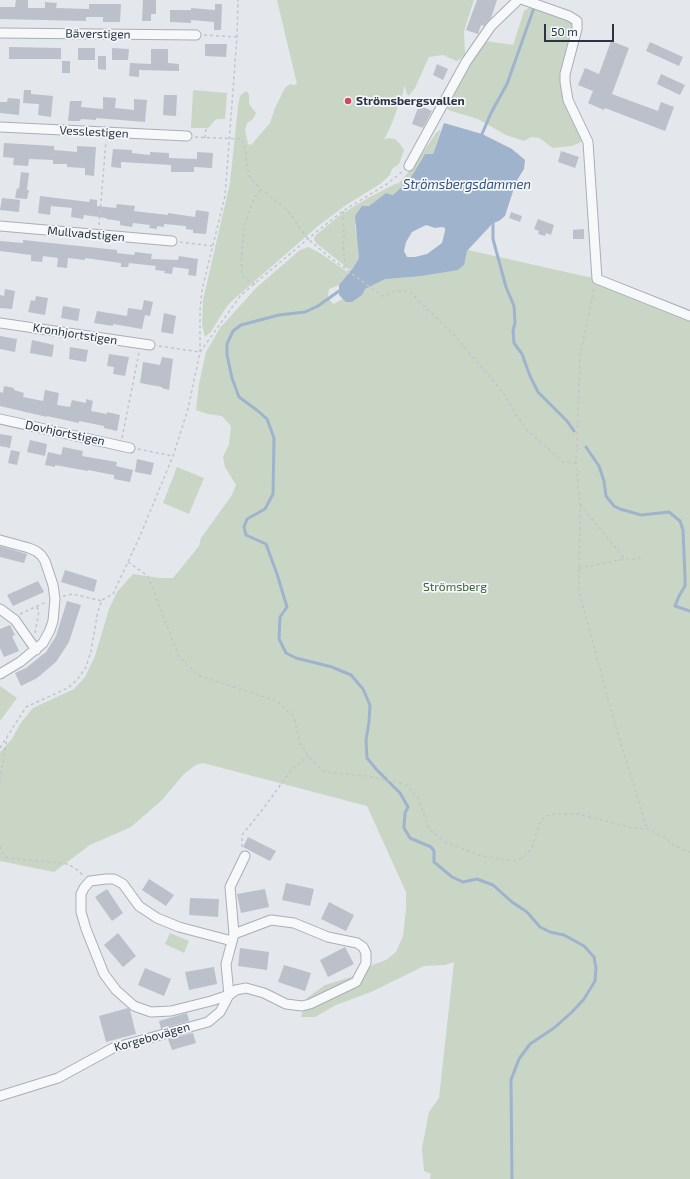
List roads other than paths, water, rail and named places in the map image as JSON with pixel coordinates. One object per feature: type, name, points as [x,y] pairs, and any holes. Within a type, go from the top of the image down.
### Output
[{"type":"street","points":[[409,166],[466,62],[491,26],[518,0]]},
{"type":"street","points":[[528,1],[574,18],[578,25],[565,74],[565,82],[568,100],[588,142],[597,278],[690,316]]},
{"type":"street","name":"Bäverstigen","points":[[0,33],[196,35]]},
{"type":"street","name":"Vesslestigen","points":[[0,127],[187,136]]},
{"type":"street","name":"Mullvadstigen","points":[[0,226],[172,241]]},
{"type":"street","name":"Kronhjortstigen","points":[[0,323],[146,345]]},
{"type":"street","name":"Dovhjortstigen","points":[[0,419],[126,446]]},
{"type":"street","points":[[0,540],[36,551],[41,555],[45,561],[53,585],[55,599],[53,621],[48,636],[0,674]]},
{"type":"street","points":[[0,609],[15,620],[34,647]]},
{"type":"street","points":[[229,995],[226,964],[233,938],[230,886],[245,856]]},
{"type":"street","name":"Korgebovägen","points":[[114,879],[120,881],[139,906],[157,918],[179,927],[233,938],[271,920],[294,923],[328,937],[358,943],[363,947],[366,953],[366,963],[356,982],[310,1004],[302,1006],[286,1004],[264,993],[246,988],[236,990],[229,995],[212,1001],[171,1011],[151,1012],[134,1006],[116,990],[104,974],[86,929],[81,912],[80,900],[84,888],[90,881],[114,879]]},
{"type":"street","name":"Korgebovägen","points":[[0,1096],[58,1078],[113,1048],[208,1022],[220,1012],[229,995]]},
{"type":"water","name":"Strömsbergsdammen","points":[[444,123],[482,134],[512,149],[525,160],[524,169],[516,182],[505,216],[499,221],[493,223],[467,251],[464,265],[458,270],[421,276],[385,279],[365,289],[362,295],[352,302],[346,302],[339,295],[339,285],[359,258],[355,216],[362,206],[369,206],[386,193],[393,195],[410,179],[425,154],[433,154]],"holes":[[[426,225],[435,228],[445,228],[442,243],[427,254],[407,257],[404,251],[406,242],[412,232]]]},
{"type":"waterway","points":[[482,134],[491,113],[507,84],[535,5]]},
{"type":"waterway","points":[[493,223],[493,239],[506,287],[514,306],[514,343],[522,354],[538,392],[567,421],[574,431]]},
{"type":"waterway","points":[[339,291],[318,306],[305,312],[279,315],[241,325],[233,331],[227,344],[227,355],[232,378],[239,397],[267,419],[274,438],[273,494],[265,509],[247,519],[244,527],[246,535],[266,544],[277,574],[287,607],[280,617],[279,639],[286,653],[296,658],[332,667],[351,675],[363,689],[370,705],[366,740],[367,758],[400,793],[408,807],[405,813],[404,828],[410,838],[431,847],[434,851],[434,862],[452,877],[463,882],[477,879],[493,885],[512,902],[527,912],[540,927],[550,932],[564,935],[584,946],[594,957],[596,968],[595,981],[584,999],[554,1028],[530,1044],[519,1059],[511,1080],[512,1179]]},
{"type":"waterway","points":[[586,447],[599,466],[604,481],[606,496],[614,506],[641,515],[669,512],[680,521],[683,530],[685,586],[675,606],[690,611]]},
{"type":"place","name":"Strömsbergsvallen","points":[[348,101]]},
{"type":"park label","name":"Strömsberg","points":[[455,587]]}]
